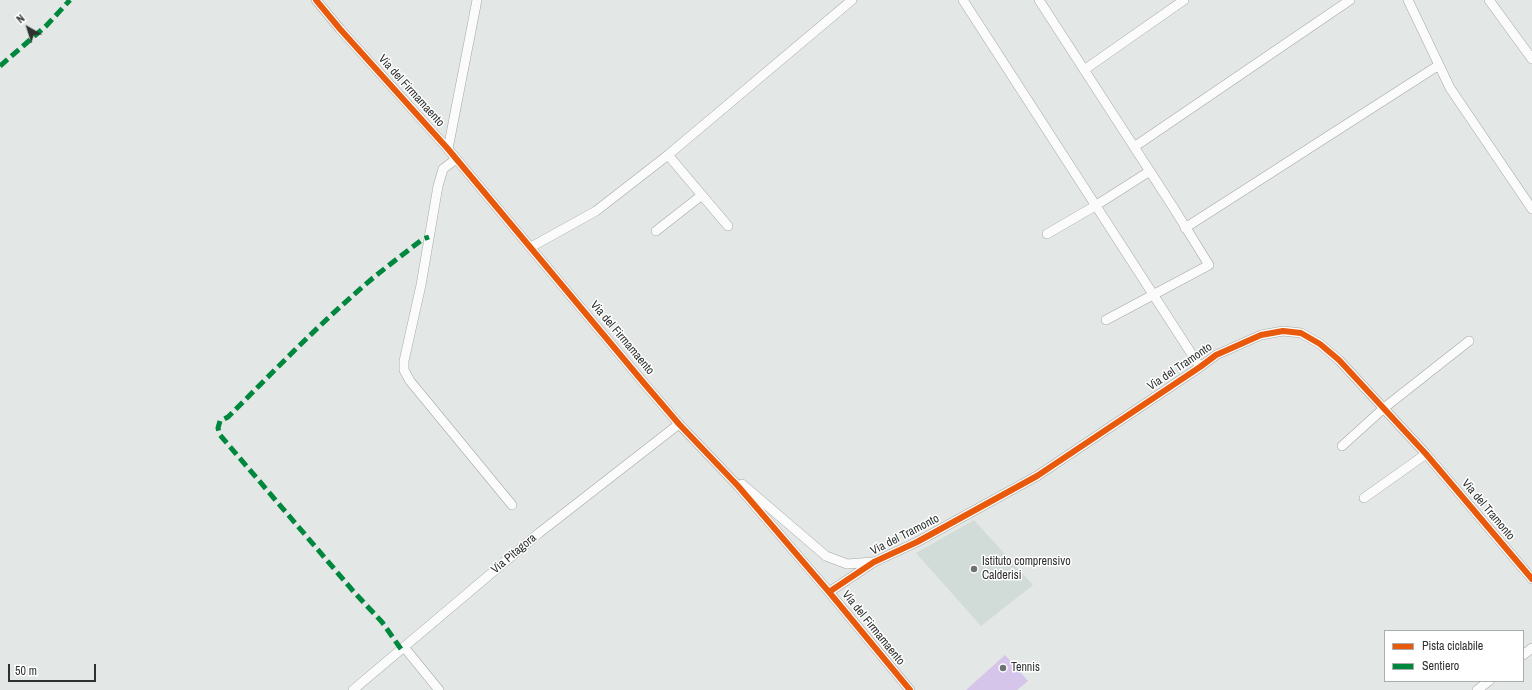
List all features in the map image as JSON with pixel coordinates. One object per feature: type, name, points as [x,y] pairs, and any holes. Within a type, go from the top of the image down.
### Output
[{"type":"street","name":"Via del Firmamaento","points":[[316,0],[340,29],[448,149],[679,424],[718,465],[829,592],[910,690]]},
{"type":"street","points":[[448,149],[478,0]]},
{"type":"street","points":[[531,247],[596,211],[668,154],[852,0]]},
{"type":"street","points":[[963,0],[1200,367]]},
{"type":"street","points":[[1039,0],[1209,265],[1106,320]]},
{"type":"street","points":[[1084,70],[1184,0]]},
{"type":"street","points":[[1134,147],[1350,0]]},
{"type":"street","points":[[1408,0],[1450,88],[1532,209]]},
{"type":"street","points":[[1490,0],[1532,59]]},
{"type":"street","points":[[1186,228],[1439,65]]},
{"type":"street","points":[[668,154],[728,226]]},
{"type":"street","points":[[456,159],[444,169],[438,186],[421,285],[404,361],[404,370],[410,381],[512,505]]},
{"type":"street","points":[[1047,234],[1150,171]]},
{"type":"street","points":[[656,231],[702,195]]},
{"type":"street","name":"Via del Tramonto","points":[[829,592],[874,562],[917,542],[1037,476],[1216,355],[1261,335],[1283,331],[1301,333],[1320,344],[1339,360],[1426,454],[1532,579]]},
{"type":"street","points":[[1342,446],[1384,408],[1469,341]]},
{"type":"street","name":"Via Pitagora","points":[[353,690],[539,533],[679,424]]},
{"type":"street","points":[[1364,498],[1426,454]]},
{"type":"street","name":"Via del Firmamaento","points":[[718,465],[826,556],[847,564],[874,562]]},
{"type":"street","points":[[404,647],[438,690]]},
{"type":"street","points":[[1524,654],[1532,648]]},
{"type":"street","points":[[1477,690],[1488,682]]},
{"type":"shaded area","name":"Istituto comprensivo Calderisi","points":[[974,520],[1033,585],[981,626],[916,553]]},
{"type":"shaded area","name":"Tennis","points":[[1005,655],[1028,681],[1017,690],[966,690]]},
{"type":"marked path","points":[[0,66],[46,26],[70,0]]},
{"type":"marked path","points":[[401,649],[382,622],[354,592],[220,435],[218,428],[220,421],[228,417],[335,311],[373,278],[423,239],[429,237]]},
{"type":"cycle path","points":[[316,0],[340,29],[448,149],[643,382],[679,424],[738,486],[829,592],[910,690]]},
{"type":"cycle path","points":[[829,592],[874,562],[917,542],[1037,476],[1216,355],[1261,335],[1283,331],[1301,333],[1320,344],[1339,360],[1426,454],[1532,579]]},
{"type":"place","name":"Istituto comprensivo Calderisi","points":[[974,569]]},
{"type":"place","name":"Tennis","points":[[1003,668]]}]
